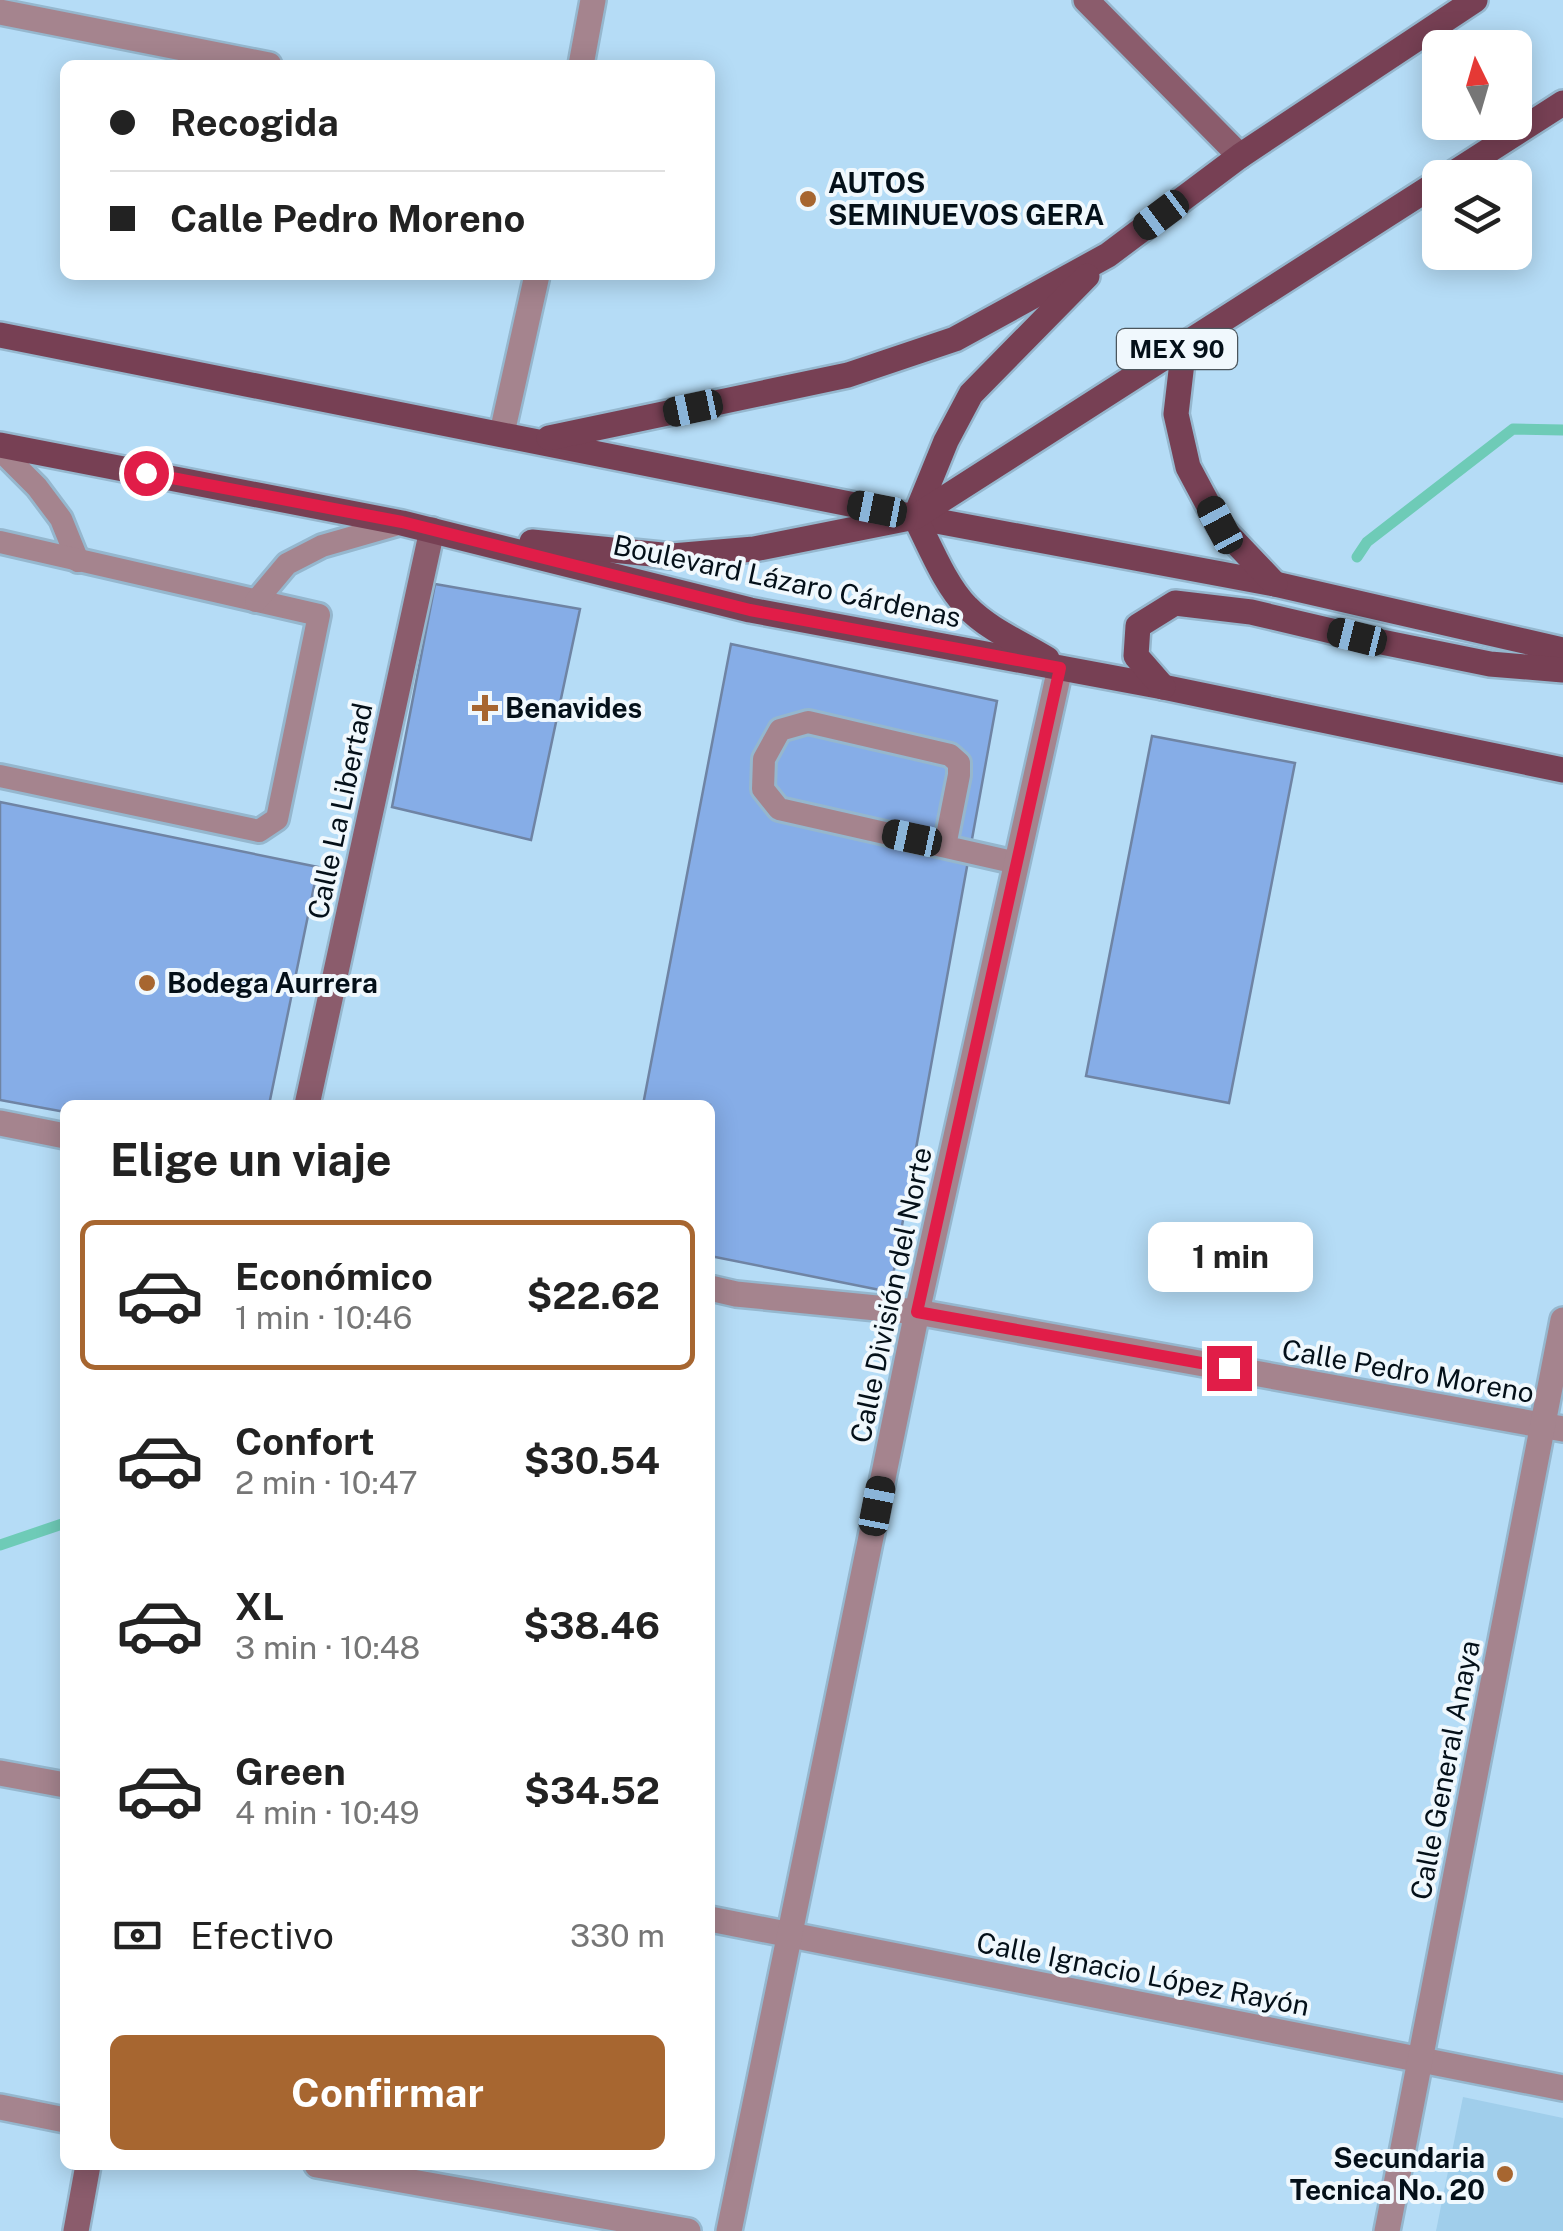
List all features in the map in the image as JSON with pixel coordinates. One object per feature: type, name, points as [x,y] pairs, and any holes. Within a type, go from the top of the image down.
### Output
[{"type":"main road","name":"MEX 90","points":[[538,440],[829,379],[955,339],[1108,255],[1240,156],[1475,0]]},
{"type":"main road","name":"MEX 90","points":[[1473,160],[1563,103]]},
{"type":"main road","name":"MEX 90","points":[[435,531],[672,556],[754,549],[915,517],[1422,192]]},
{"type":"main road","points":[[1060,668],[966,606],[915,517],[946,441],[971,394],[1108,255]]},
{"type":"main road","name":"MEX 90","points":[[0,335],[915,517],[1274,584],[1563,650]]},
{"type":"main road","points":[[1184,345],[1176,414],[1188,466],[1220,525],[1274,584]]},
{"type":"main road","name":"Boulevard Lázaro Cárdenas","points":[[0,448],[402,522],[750,610],[1163,687],[1563,770]]},
{"type":"main road","points":[[1163,687],[1136,656],[1138,626],[1175,603],[1251,612],[1490,664],[1563,670]]},
{"type":"street","points":[[582,60],[593,0]]},
{"type":"street","points":[[1086,0],[1240,156]]},
{"type":"street","points":[[0,12],[244,60]]},
{"type":"street","points":[[502,433],[537,280]]},
{"type":"street","name":"Calle La Libertad","points":[[308,1100],[435,531]]},
{"type":"street","name":"Calle División del Norte","points":[[728,2231],[917,1312],[1060,668]]},
{"type":"street","points":[[0,1123],[60,1135]]},
{"type":"street","name":"Calle Pedro Moreno","points":[[715,1289],[917,1312],[1552,1427]]},
{"type":"street","points":[[715,1305],[736,1294]]},
{"type":"street","name":"Calle General Anaya","points":[[1388,2231],[1552,1427],[1563,1320]]},
{"type":"street","points":[[0,1773],[60,1784]]},
{"type":"street","name":"Calle Ignacio López Rayón","points":[[715,1920],[1563,2088]]},
{"type":"street","points":[[0,2107],[60,2119]]},
{"type":"street","points":[[76,2231],[87,2170]]},
{"type":"street","points":[[345,2170],[688,2231]]},
{"type":"lane","points":[[0,448],[38,487],[61,518],[78,561]]},
{"type":"lane","points":[[256,601],[287,564],[322,546],[402,522]]},
{"type":"lane","points":[[0,542],[319,616],[278,819],[259,831],[0,776]]},
{"type":"lane","points":[[945,846],[959,775],[959,763],[950,755],[808,722],[780,730],[764,760],[763,790],[779,808],[945,846],[1017,862]]},
{"type":"shaded area","name":"Secundaria Tecnica No. 20","points":[[1463,2097],[1563,2118],[1563,2231],[1436,2231]]},
{"type":"building","name":"Benavides","points":[[435,584],[580,609],[531,840],[392,807]]},
{"type":"building","points":[[731,644],[997,701],[890,1292],[715,1257],[715,1100],[644,1100]]},
{"type":"building","points":[[1152,736],[1295,763],[1229,1103],[1086,1076]]},
{"type":"building","name":"Bodega Aurrera","points":[[0,802],[318,867],[270,1100],[60,1100],[60,1111],[0,1100]]},
{"type":"waterway","points":[[1357,557],[1367,542],[1513,429],[1563,430]]},
{"type":"waterway","points":[[0,1545],[60,1525]]},
{"type":"place","name":"AUTOS SEMINUEVOS GERA","points":[[808,199]]},
{"type":"place","name":"Benavides","points":[[485,708]]},
{"type":"place","name":"Bodega Aurrera","points":[[147,983]]},
{"type":"place","name":"Secundaria Tecnica No. 20","points":[[1505,2174]]},
{"type":"route","points":[[146,473],[402,522],[750,610],[1060,668],[917,1312],[1229,1368]]}]
